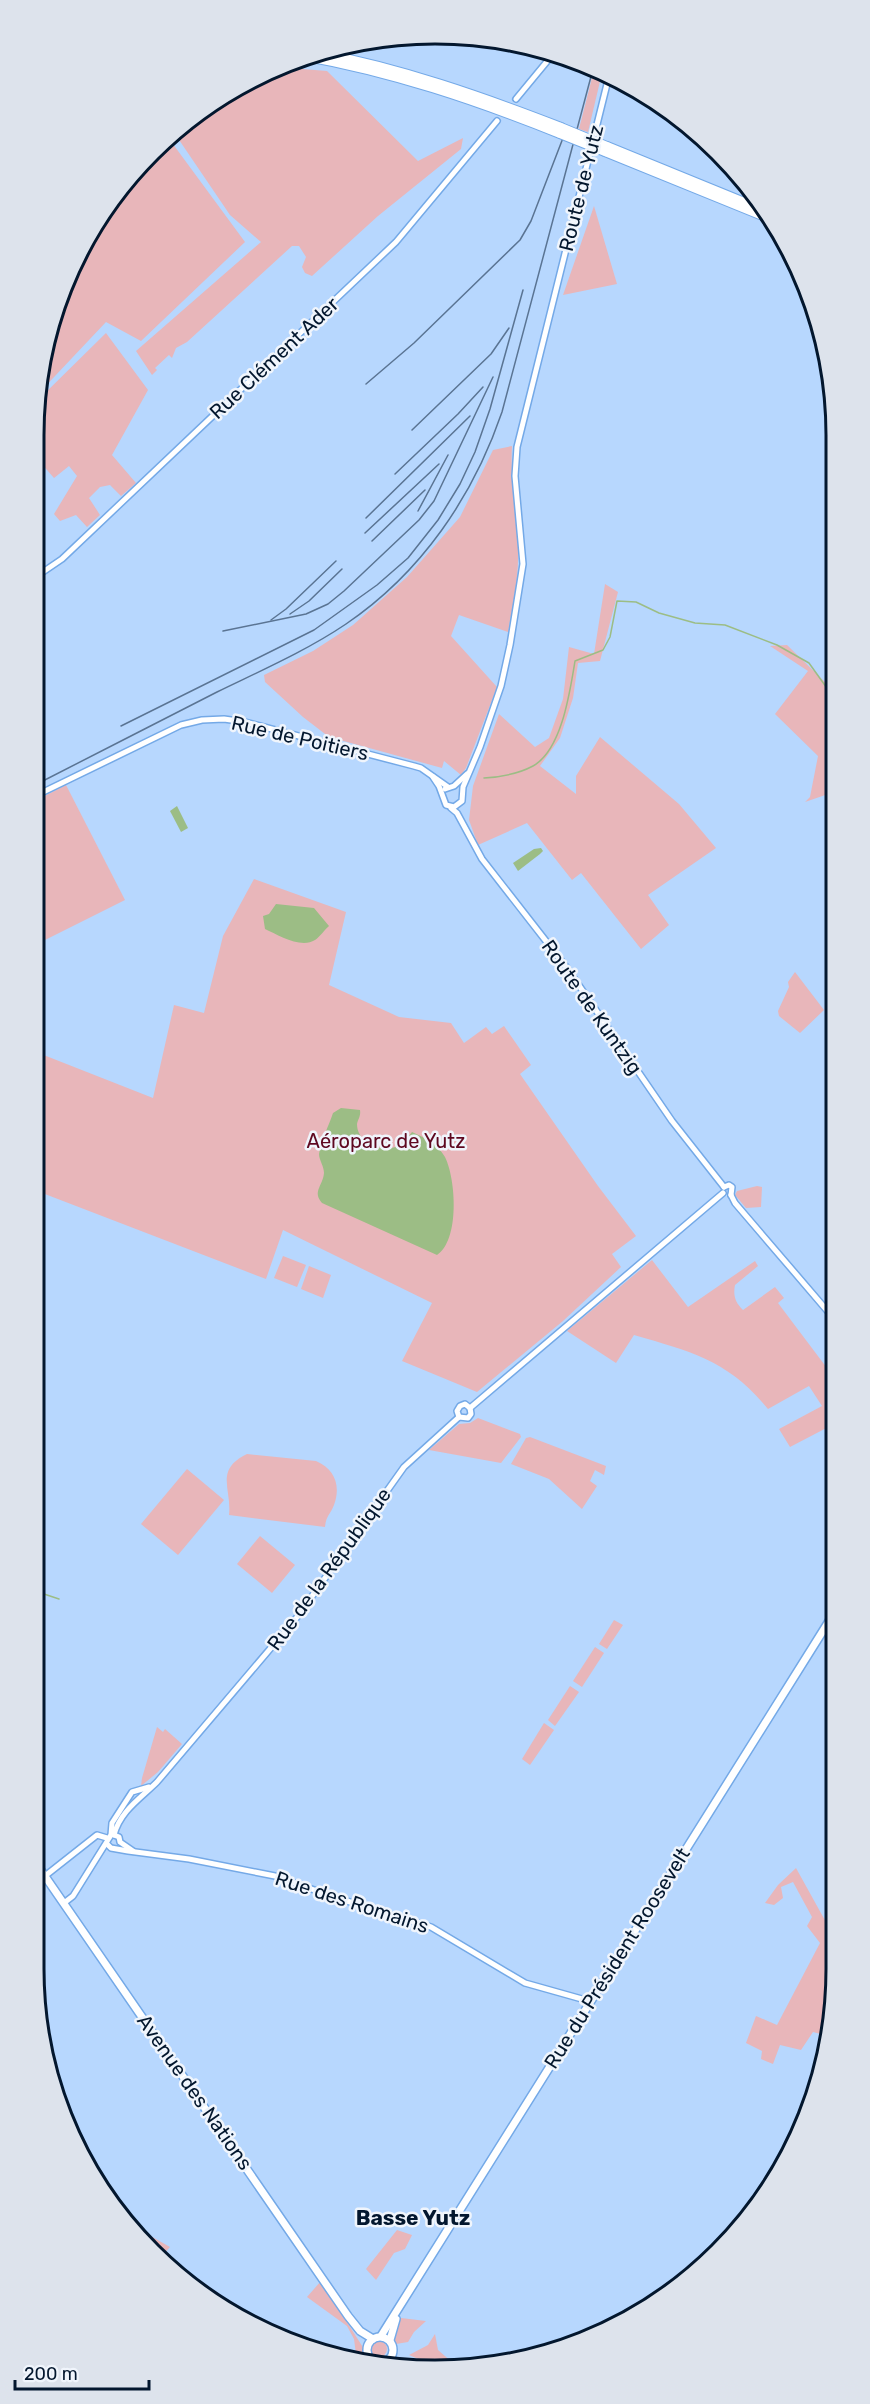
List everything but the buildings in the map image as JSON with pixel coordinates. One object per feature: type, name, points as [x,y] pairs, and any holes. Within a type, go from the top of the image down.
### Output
[{"type":"highway","points":[[337,56],[438,82],[752,206]]},
{"type":"highway","points":[[323,60],[407,79],[561,131]]},
{"type":"highway","points":[[606,149],[759,214]]},
{"type":"main road","name":"Rue du Président Roosevelt","points":[[381,2336],[826,1626]]},
{"type":"main road","name":"Avenue des Nations","points":[[44,1876],[95,1952],[145,2019],[348,2316],[356,2332],[370,2342]]},
{"type":"main road","name":"Rue du Président Roosevelt","points":[[390,2340],[400,2308]]},
{"type":"main road","points":[[369,2355],[370,2342],[381,2336],[390,2340],[394,2351],[391,2358]]},
{"type":"street","points":[[516,99],[548,60]]},
{"type":"street","name":"Route de Yutz","points":[[462,791],[501,686],[509,651],[523,564],[515,476],[516,455],[607,84]]},
{"type":"street","name":"Rue Clément Ader","points":[[44,571],[62,559],[396,242],[497,121]]},
{"type":"street","name":"Rue de Poitiers","points":[[44,791],[137,744],[181,725],[202,720],[224,719],[322,741],[414,766],[451,786]]},
{"type":"street","points":[[442,794],[470,771]]},
{"type":"street","points":[[433,777],[444,803],[451,808],[460,804],[464,798],[462,791],[451,786]]},
{"type":"street","name":"Route de Kuntzig","points":[[460,804],[464,826]]},
{"type":"street","name":"Route de Kuntzig","points":[[451,808],[482,859],[567,968],[672,1121],[724,1190],[729,1185],[732,1188],[731,1195]]},
{"type":"street","points":[[470,1408],[724,1190],[726,1195],[731,1195],[735,1203],[826,1309]]},
{"type":"street","points":[[465,1404],[470,1408],[471,1414],[468,1418],[459,1417],[457,1412],[460,1406],[465,1404]]},
{"type":"street","name":"Rue de la République","points":[[110,1838],[110,1831],[116,1816],[132,1792],[138,1794],[157,1782],[298,1616],[404,1467],[459,1417]]},
{"type":"street","points":[[44,1872],[97,1835],[110,1838],[73,1896],[64,1903]]},
{"type":"street","name":"Rue des Romains","points":[[135,1851],[120,1842],[118,1838],[110,1838],[115,1848],[275,1876],[431,1927],[525,1983],[589,2001]]},
{"type":"street","points":[[115,1848],[120,1842]]},
{"type":"green space","points":[[297,69],[327,71],[418,161],[463,138],[461,149],[378,216],[312,276],[305,273],[302,267],[306,257],[299,246],[292,246],[187,342],[176,348],[172,358],[169,355],[155,368],[157,370],[152,375],[136,351],[261,242],[230,215],[179,139],[217,109],[262,84]]},
{"type":"green space","points":[[592,77],[600,80],[588,132],[579,129]]},
{"type":"green space","points":[[173,144],[245,242],[141,341],[106,322],[47,385],[64,309],[96,239],[124,197],[158,158]]},
{"type":"green space","points":[[594,206],[617,284],[563,295]]},
{"type":"green space","points":[[106,333],[148,390],[112,455],[136,483],[121,496],[110,485],[100,487],[89,498],[100,515],[87,527],[76,515],[60,521],[54,514],[77,476],[69,466],[54,478],[44,467],[46,392]]},
{"type":"green space","points":[[512,446],[518,559],[508,632],[459,615],[451,636],[497,687],[466,768],[461,775],[444,761],[442,768],[329,737],[265,682],[264,675],[313,651],[353,625],[407,577],[460,517],[493,450]]},
{"type":"green space","points":[[605,584],[618,592],[600,661],[578,663],[573,698],[560,738],[540,766],[576,794],[576,776],[600,737],[679,804],[716,848],[648,895],[669,925],[641,949],[581,873],[572,880],[527,823],[478,845],[469,820],[473,786],[499,714],[535,747],[549,738],[563,699],[569,647],[594,654]]},
{"type":"green space","points":[[787,645],[826,683],[826,795],[805,802],[810,797],[818,756],[775,714],[808,671],[770,646]]},
{"type":"green space","points":[[66,785],[125,900],[44,940],[44,796]]},
{"type":"green space","name":"Aéroparc de Yutz","points":[[254,879],[346,912],[329,985],[399,1017],[451,1023],[464,1043],[486,1027],[492,1034],[504,1026],[531,1065],[520,1074],[636,1236],[612,1254],[621,1267],[563,1321],[477,1392],[402,1361],[432,1303],[283,1230],[266,1279],[44,1194],[44,1055],[153,1098],[174,1005],[204,1013],[223,936]]},
{"type":"green space","points":[[795,972],[824,1010],[800,1033],[779,1016],[778,1011],[789,987],[788,982]]},
{"type":"green space","points":[[762,1187],[761,1207],[746,1208],[735,1195],[737,1191]]},
{"type":"green space","points":[[283,1256],[306,1265],[297,1287],[274,1278]]},
{"type":"green space","points":[[652,1260],[688,1307],[755,1261],[758,1266],[735,1285],[736,1301],[743,1310],[775,1287],[784,1298],[778,1303],[826,1367],[826,1428],[790,1447],[779,1429],[822,1406],[809,1386],[768,1409],[738,1379],[708,1360],[691,1353],[634,1335],[616,1363],[567,1331]]},
{"type":"green space","points":[[309,1266],[331,1275],[323,1298],[301,1289]]},
{"type":"green space","points":[[478,1418],[520,1434],[521,1437],[501,1463],[429,1450],[459,1424],[470,1423]]},
{"type":"green space","points":[[530,1437],[606,1466],[604,1475],[595,1470],[590,1481],[597,1486],[582,1509],[549,1479],[511,1464],[526,1438]]},
{"type":"green space","points":[[247,1454],[316,1461],[323,1464],[332,1473],[337,1491],[325,1527],[229,1515],[228,1473],[237,1460]]},
{"type":"green space","points":[[187,1469],[224,1500],[178,1555],[141,1524]]},
{"type":"green space","points":[[260,1536],[295,1565],[272,1593],[237,1564]]},
{"type":"green space","points":[[614,1620],[623,1625],[607,1649],[599,1644]]},
{"type":"green space","points":[[595,1647],[604,1653],[582,1687],[573,1681]]},
{"type":"green space","points":[[570,1686],[579,1692],[555,1726],[548,1720]]},
{"type":"green space","points":[[544,1723],[554,1730],[530,1765],[522,1759]]},
{"type":"green space","points":[[157,1727],[163,1732],[165,1729],[182,1744],[158,1772],[141,1786],[142,1778]]},
{"type":"green space","points":[[796,1868],[826,1922],[826,1995],[821,2034],[813,2032],[801,2050],[780,2045],[773,2064],[761,2059],[762,2051],[746,2043],[756,2016],[777,2025],[820,1943],[807,1926],[812,1917],[793,1882],[781,1887],[783,1898],[774,1905],[765,1903],[778,1885]]},
{"type":"green space","points":[[397,2230],[412,2235],[405,2249],[394,2253],[376,2280],[366,2269]]},
{"type":"green space","points":[[148,2234],[170,2247],[165,2252]]},
{"type":"green space","points":[[321,2281],[364,2349],[364,2354],[356,2352],[354,2339],[347,2326],[307,2297]]},
{"type":"green space","points":[[401,2318],[426,2321],[414,2332],[408,2342],[396,2344],[393,2337]]},
{"type":"green space","points":[[435,2334],[438,2350],[450,2360],[421,2360],[409,2355],[428,2345]]},
{"type":"green space","points":[[376,2341],[382,2341],[387,2346],[387,2352],[382,2357],[373,2355],[371,2352],[371,2346]]},
{"type":"shaded area","points":[[177,806],[188,828],[181,832],[170,811]]},
{"type":"shaded area","points":[[541,848],[543,851],[540,854],[518,871],[513,863],[534,849]]},
{"type":"shaded area","points":[[276,904],[314,908],[329,926],[317,939],[309,942],[296,942],[283,937],[265,929],[263,916],[269,914]]},
{"type":"shaded area","points":[[341,1108],[360,1110],[358,1131],[366,1142],[372,1145],[392,1148],[404,1142],[412,1132],[426,1139],[442,1152],[452,1179],[454,1209],[449,1236],[437,1255],[322,1203],[319,1199],[318,1192],[324,1173],[319,1156],[320,1149],[333,1113]]},
{"type":"waterway","points":[[484,778],[521,771],[533,766],[543,758],[558,734],[563,719],[575,661],[603,650],[610,637],[617,601],[636,602],[659,613],[695,623],[725,625],[777,645],[809,663],[826,687]]},
{"type":"waterway","points":[[44,1594],[59,1599]]},
{"type":"railway","points":[[44,780],[331,634],[373,604],[421,557],[460,503],[476,474],[502,412],[591,76]]},
{"type":"railway","points":[[366,384],[414,343],[520,240],[531,221],[563,138]]},
{"type":"railway","points":[[121,726],[314,630],[377,585],[408,558],[438,520],[460,484],[475,452],[490,409],[523,290]]},
{"type":"railway","points":[[412,430],[491,354],[509,328]]},
{"type":"railway","points":[[223,631],[306,614],[328,604],[344,591],[419,520],[434,501],[493,377]]},
{"type":"railway","points":[[395,474],[483,387]]},
{"type":"railway","points":[[366,518],[470,416]]},
{"type":"railway","points":[[418,511],[448,455]]},
{"type":"railway","points":[[365,533],[439,464]]},
{"type":"railway","points":[[372,541],[425,490]]},
{"type":"railway","points":[[271,620],[286,609],[336,561]]},
{"type":"railway","points":[[290,614],[309,601],[342,569]]},
{"type":"district","name":"Basse Yutz","points":[[413,2218]]}]
